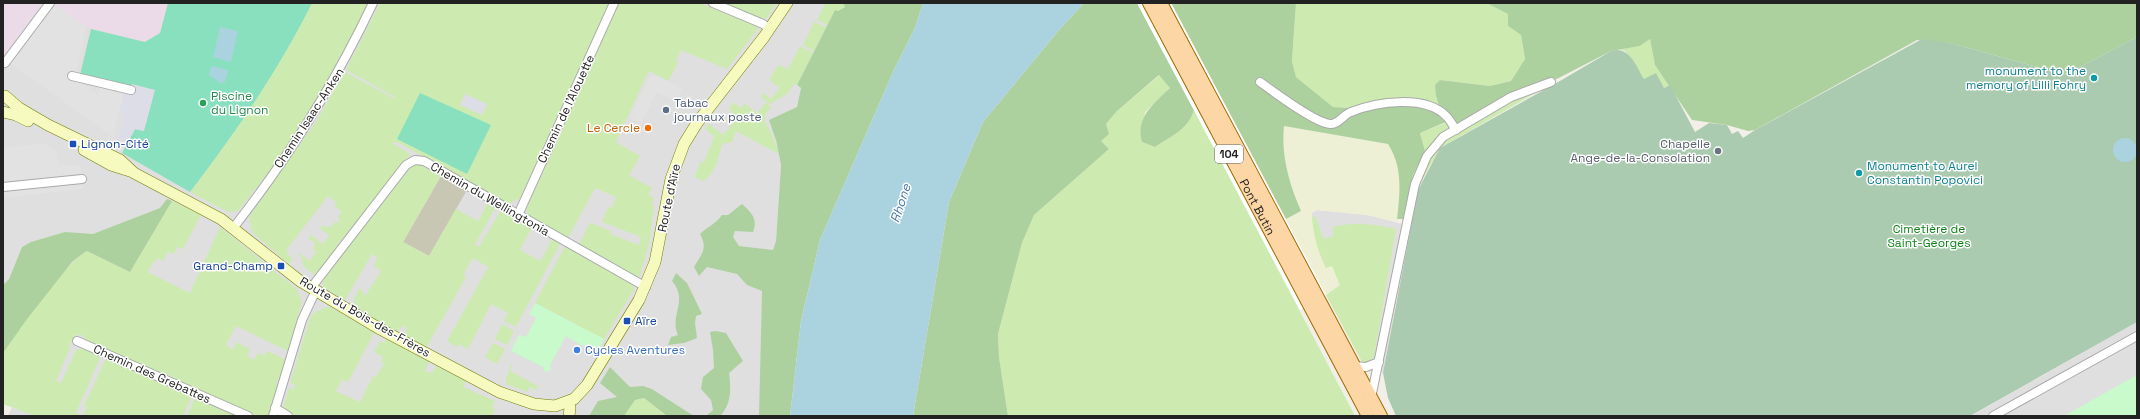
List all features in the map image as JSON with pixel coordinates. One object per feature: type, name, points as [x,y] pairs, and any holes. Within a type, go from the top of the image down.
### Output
[{"type":"main road","name":"Pont Butin","points":[[1149,3],[1314,302]]},
{"type":"main road","name":"Pont Butin","points":[[1161,3],[1314,302]]},
{"type":"main road","name":"104","points":[[1314,302],[1354,366],[1381,416]]},
{"type":"main road","name":"104","points":[[1314,302],[1368,416]]},
{"type":"street","points":[[4,63],[50,3]]},
{"type":"street","name":"Chemin Isaac-Anken","points":[[234,226],[295,145],[346,59],[373,3]]},
{"type":"street","name":"Chemin de l'Alouette","points":[[518,215],[614,3]]},
{"type":"street","points":[[713,3],[763,24],[770,29]]},
{"type":"street","name":"Route d'Aïre","points":[[568,402],[578,395],[587,385],[646,287],[655,262],[671,179],[684,144],[697,123],[770,29],[787,3]]},
{"type":"street","points":[[72,76],[131,90]]},
{"type":"street","points":[[1260,82],[1317,120],[1330,124],[1337,122],[1350,112],[1382,103],[1398,102],[1415,104],[1438,110],[1447,116],[1456,130]]},
{"type":"street","points":[[1371,398],[1418,176],[1434,145],[1456,130],[1512,97],[1551,82]]},
{"type":"street","name":"Route du Bois-des-Frères","points":[[4,96],[19,108],[48,125],[120,160],[134,172]]},
{"type":"street","name":"Route du Bois-des-Frères","points":[[3,112],[16,115],[111,165],[134,172],[194,203],[234,226],[314,289],[380,329],[494,389],[534,404],[549,406],[568,402]]},
{"type":"street","name":"Chemin du Wellingtonia","points":[[274,412],[302,320],[314,289],[406,165],[415,160],[424,161],[646,287]]},
{"type":"street","points":[[3,187],[82,179]]},
{"type":"street","points":[[1993,416],[2137,336]]},
{"type":"street","name":"Chemin des Grebattes","points":[[77,341],[248,416]]},
{"type":"street","points":[[1354,366],[1366,367],[1379,362]]},
{"type":"street","points":[[568,402],[570,408],[569,416]]},
{"type":"street","points":[[534,404],[547,416]]},
{"type":"street","points":[[274,412],[288,416]]},
{"type":"shaded area","points":[[3,3],[44,3],[3,58]]},
{"type":"shaded area","points":[[44,3],[53,3],[160,33],[168,3],[843,3],[845,7],[835,10],[797,85],[801,88],[797,107],[776,140],[781,165],[776,241],[773,250],[768,416],[694,416],[652,389],[644,398],[635,400],[624,416],[8,416],[12,407],[3,404],[3,353],[27,319],[72,262],[87,251],[22,247],[9,279],[3,285],[3,58]]},
{"type":"shaded area","points":[[44,3],[53,3],[86,27],[75,78],[98,95],[100,87],[124,93],[113,137],[3,58]]},
{"type":"shaded area","points":[[53,3],[168,3],[160,33],[145,42],[86,27]]},
{"type":"shaded area","points":[[656,75],[683,89],[675,101],[657,92],[641,123],[630,117],[650,77]]},
{"type":"shaded area","points":[[132,84],[155,90],[144,131],[135,129],[125,147],[116,145],[124,116],[119,112],[124,93],[130,94]]},
{"type":"shaded area","points":[[465,94],[487,104],[482,115],[460,105]]},
{"type":"shaded area","points":[[1284,126],[1388,144],[1395,154],[1401,184],[1397,222],[1367,215],[1317,210],[1312,213],[1312,217],[1340,285],[1326,295],[1286,219],[1300,211],[1291,188],[1282,147]]},
{"type":"shaded area","points":[[44,143],[56,151],[59,165],[81,166],[84,189],[3,198],[3,148]]},
{"type":"shaded area","points":[[441,176],[467,190],[429,256],[403,242]]},
{"type":"shaded area","points":[[1317,210],[1368,215],[1410,226],[1383,373],[1362,362],[1334,291],[1340,285],[1332,266],[1326,268],[1312,217],[1312,213]]},
{"type":"shaded area","points":[[2137,322],[2137,416],[1971,416]]},
{"type":"green space","name":"Piscine du Lignon","points":[[168,3],[312,3],[271,77],[224,147],[190,192],[122,153],[135,129],[144,131],[132,85],[131,88],[80,75],[91,29],[145,42],[160,33]]},
{"type":"green space","points":[[312,3],[368,3],[341,58],[308,114],[271,169],[238,211],[228,212],[190,192],[224,147],[271,77]]},
{"type":"green space","points":[[380,3],[610,3],[520,198],[508,204],[397,142],[392,143],[410,154],[350,232],[338,243],[339,245],[317,274],[314,274],[303,266],[302,258],[298,254],[299,253],[310,261],[316,252],[313,250],[315,243],[308,238],[311,235],[323,244],[329,235],[320,229],[323,225],[327,228],[329,225],[331,227],[336,221],[339,223],[340,221],[338,218],[341,211],[334,206],[337,203],[328,196],[287,249],[288,255],[293,258],[289,264],[252,232],[249,217],[317,120],[345,72],[395,99],[395,97],[346,70]]},
{"type":"green space","points":[[619,3],[700,3],[756,26],[758,29],[727,69],[681,50],[676,61],[678,63],[668,81],[649,71],[646,77],[616,142],[640,156],[629,175],[652,188],[648,195],[654,198],[652,204],[654,206],[650,240],[640,276],[636,277],[579,245],[589,224],[591,223],[611,231],[610,234],[639,245],[641,237],[602,222],[608,207],[612,208],[616,197],[595,188],[568,238],[531,218],[527,213],[527,207]]},
{"type":"green space","points":[[722,3],[776,3],[767,18],[761,19]]},
{"type":"green space","points":[[825,3],[843,3],[845,7],[838,11],[835,10],[827,25],[817,20]]},
{"type":"green space","points":[[843,3],[923,3],[915,28],[893,72],[820,240],[801,321],[790,416],[759,416],[762,291],[747,285],[737,274],[707,267],[699,276],[694,267],[702,254],[704,247],[700,234],[717,221],[722,215],[728,215],[742,204],[749,210],[755,223],[753,232],[735,231],[733,237],[739,246],[773,250],[776,241],[781,165],[776,140],[769,120],[797,107],[801,88],[797,85],[835,10],[838,11],[845,7]]},
{"type":"green space","points":[[1084,3],[1137,3],[1194,110],[1188,123],[1183,128],[1155,147],[1142,142],[1141,126],[1147,112],[1152,105],[1170,88],[1159,75],[1117,111],[1106,124],[1109,134],[1101,141],[1109,149],[1034,215],[1022,243],[998,334],[999,357],[1008,416],[913,416],[949,202],[983,122],[1059,30]]},
{"type":"green space","points":[[1171,3],[1296,3],[1292,61],[1296,77],[1333,107],[1349,108],[1395,98],[1439,106],[1435,85],[1440,80],[1490,86],[1511,81],[1525,59],[1521,35],[1508,26],[1508,14],[1486,3],[2137,3],[2137,37],[2065,75],[1954,44],[1917,40],[1755,130],[1748,131],[1727,125],[1692,120],[1655,65],[1650,39],[1640,46],[1611,51],[1551,82],[1542,82],[1517,90],[1457,124],[1453,119],[1420,133],[1425,151],[1413,175],[1403,219],[1397,219],[1399,200],[1398,171],[1393,153],[1388,144],[1284,126],[1283,137],[1287,169],[1301,211],[1286,219]]},
{"type":"green space","points":[[1296,3],[1486,3],[1508,14],[1508,26],[1521,35],[1525,59],[1511,81],[1490,86],[1440,80],[1436,96],[1439,107],[1370,103],[1349,108],[1333,107],[1296,77],[1292,61]]},
{"type":"green space","points":[[814,22],[826,27],[814,51],[803,45]]},
{"type":"green space","name":"Cimetière de Saint-Georges","points":[[2137,37],[2137,322],[1970,416],[1396,416],[1388,398],[1383,373],[1418,190],[1440,148],[1611,51],[1623,51],[1627,54],[1635,63],[1644,79],[1656,73],[1664,88],[1670,85],[1695,132],[1709,123],[1727,125],[1732,134],[1738,131],[1743,138],[1922,39],[1954,44],[2065,75]]},
{"type":"green space","points":[[1650,39],[1655,65],[1670,85],[1664,88],[1644,79],[1625,51],[1620,49],[1640,46]]},
{"type":"green space","points":[[800,46],[813,53],[797,85],[794,84],[787,94],[770,104],[761,97],[763,93],[771,99],[780,88],[769,80],[778,65],[788,69]]},
{"type":"green space","points":[[1160,75],[1170,88],[1145,112],[1142,142],[1155,147],[1173,136],[1188,123],[1194,110],[1355,416],[1008,416],[999,357],[998,334],[1022,243],[1034,215],[1109,149],[1101,141],[1106,124],[1117,111]]},
{"type":"green space","points":[[1544,88],[1440,148],[1419,186],[1429,159],[1445,140],[1508,104]]},
{"type":"green space","points":[[420,93],[491,125],[467,174],[397,139]]},
{"type":"green space","points":[[733,102],[741,108],[744,103],[757,113],[766,102],[771,107],[765,115],[765,122],[772,134],[779,154],[736,131],[732,142],[722,144],[716,164],[708,177],[704,181],[694,177],[701,161],[704,162],[714,136],[705,129],[709,124],[723,135],[737,118],[729,109]]},
{"type":"green space","points":[[1448,122],[1450,129],[1438,137],[1425,151],[1420,133]]},
{"type":"green space","points":[[413,164],[419,164],[441,176],[403,242],[429,256],[456,209],[478,221],[488,203],[494,206],[494,210],[475,245],[479,247],[501,210],[532,228],[520,250],[541,261],[552,239],[560,244],[516,327],[504,321],[508,313],[491,304],[468,349],[459,344],[457,347],[447,341],[488,267],[473,258],[463,275],[466,277],[426,348],[403,336],[407,328],[403,326],[397,332],[355,307],[354,299],[359,289],[361,289],[365,296],[381,271],[374,266],[377,257],[372,254],[345,300],[323,287],[323,279]]},
{"type":"green space","points":[[167,199],[172,201],[130,272],[87,251],[85,252],[72,262],[27,319],[3,353],[3,285],[9,279],[22,247],[31,242],[65,232],[93,234],[160,208]]},
{"type":"green space","points":[[172,201],[201,215],[183,249],[177,247],[174,254],[168,252],[163,261],[158,258],[155,263],[153,262],[148,272],[190,293],[201,268],[195,263],[202,266],[220,227],[297,289],[302,302],[288,351],[236,326],[226,345],[233,350],[236,342],[250,349],[247,356],[254,360],[258,353],[264,356],[267,351],[283,358],[285,361],[279,380],[277,381],[277,387],[268,416],[256,416],[173,379],[173,377],[107,350],[106,347],[102,345],[100,347],[87,341],[82,335],[76,335],[69,345],[70,348],[56,381],[61,383],[76,350],[83,348],[101,356],[76,413],[82,416],[35,416],[3,404],[2,369],[4,352],[18,329],[55,282],[79,257],[87,251],[130,272]]},
{"type":"green space","points":[[1315,216],[1324,239],[1333,236],[1333,227],[1341,225],[1365,224],[1396,229],[1374,357],[1367,363],[1362,362],[1326,295],[1340,285],[1332,266],[1326,268],[1316,243],[1312,217]]},
{"type":"green space","points":[[565,246],[633,285],[634,289],[604,339],[535,303]]},
{"type":"green space","points":[[676,273],[687,283],[702,314],[696,316],[695,323],[697,338],[684,343],[668,345],[671,337],[678,335],[676,321],[679,295],[677,288],[672,281]]},
{"type":"green space","points":[[535,303],[604,339],[599,348],[581,345],[566,336],[550,365],[551,370],[545,372],[543,367],[511,351],[519,335],[526,337],[536,318],[529,314]]},
{"type":"green space","points":[[330,307],[374,333],[348,382],[342,379],[336,391],[360,402],[373,376],[376,377],[384,364],[381,362],[383,357],[374,352],[380,341],[384,343],[386,339],[429,362],[425,371],[432,373],[436,366],[466,381],[463,387],[495,401],[492,407],[495,409],[492,416],[291,416],[283,408],[289,388],[294,389],[295,385],[290,383],[311,315],[323,308]]},
{"type":"green space","points":[[502,324],[514,331],[507,345],[495,339]]},
{"type":"green space","points":[[715,331],[726,333],[743,361],[729,373],[730,396],[724,411],[720,416],[706,416],[713,410],[711,400],[701,389],[703,377],[714,368],[710,332]]},
{"type":"green space","points":[[493,343],[505,349],[497,364],[485,357]]},
{"type":"green space","points":[[106,358],[190,395],[191,398],[183,416],[83,416],[87,407],[84,406]]},
{"type":"green space","points":[[511,365],[513,366],[510,371],[538,386],[536,390],[530,387],[527,392],[506,384],[506,378]]},
{"type":"green space","points":[[610,367],[630,387],[643,386],[652,389],[694,416],[667,416],[644,398],[635,400],[624,416],[589,416],[598,401],[617,397],[600,383]]},
{"type":"green space","points":[[2137,375],[2137,416],[2064,416]]},
{"type":"green space","points":[[195,398],[236,416],[187,416]]},
{"type":"green space","points":[[644,398],[667,416],[624,416],[635,400]]},
{"type":"water","name":"Rhone","points":[[923,3],[1084,3],[1059,30],[983,122],[949,202],[913,416],[790,416],[801,321],[820,240],[893,72],[915,28]]},
{"type":"water","points":[[220,27],[238,31],[231,62],[213,57]]},
{"type":"water","points":[[211,66],[228,70],[225,82],[220,83],[209,75]]},
{"type":"water","points":[[2125,138],[2130,139],[2136,145],[2136,155],[2130,161],[2125,162],[2120,161],[2114,155],[2113,150],[2114,145],[2120,139]]},
{"type":"pier","points":[[1137,3],[1171,3],[1326,295],[1300,310]]},
{"type":"place","name":"monument to the memory of Lilli Fohry","points":[[2094,78]]},
{"type":"place","name":"Piscine du Lignon","points":[[203,103]]},
{"type":"place","name":"Tabac journaux poste","points":[[666,110]]},
{"type":"place","name":"Le Cercle","points":[[648,128]]},
{"type":"place","name":"Lignon-Cité","points":[[73,144]]},
{"type":"place","name":"Chapelle Ange-de-la-Consolation","points":[[1718,151]]},
{"type":"place","name":"Monument to Aurel Constantin Popovici","points":[[1859,173]]},
{"type":"place","name":"Grand-Champ","points":[[281,266]]},
{"type":"place","name":"Aïre","points":[[627,321]]},
{"type":"place","name":"Cycles Aventures","points":[[577,350]]}]
